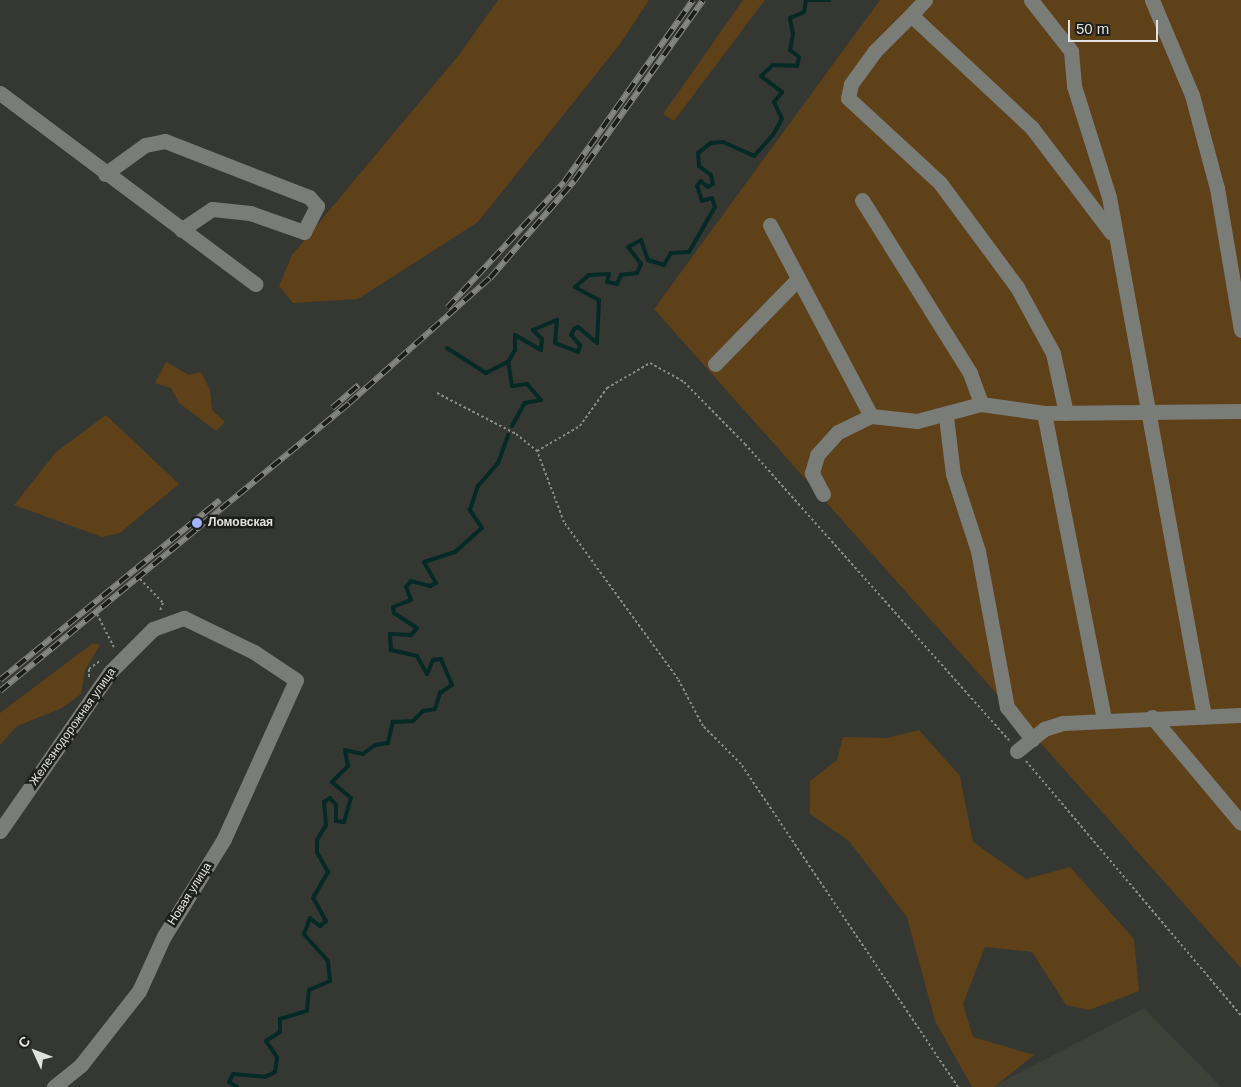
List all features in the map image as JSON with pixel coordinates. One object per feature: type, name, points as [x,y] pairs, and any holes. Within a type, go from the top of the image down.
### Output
[{"type":"street","points":[[925,0],[875,51],[851,84],[848,98],[940,183],[1017,287],[1053,353],[1066,413]]},
{"type":"street","points":[[1031,0],[1071,51],[1074,86],[1109,197],[1112,233],[1126,276],[1147,411],[1204,716]]},
{"type":"street","points":[[1152,0],[1192,96],[1217,188],[1241,330]]},
{"type":"street","points":[[911,15],[1032,128],[1112,233]]},
{"type":"street","points":[[0,92],[105,174],[255,284]]},
{"type":"street","points":[[105,174],[145,145],[165,141],[309,197],[317,206],[304,232],[250,213],[212,209],[180,230]]},
{"type":"street","points":[[862,200],[970,373],[981,404]]},
{"type":"street","points":[[770,225],[871,416]]},
{"type":"street","points":[[716,364],[798,279]]},
{"type":"street","points":[[823,494],[812,473],[817,456],[838,432],[871,416],[917,421],[946,417],[981,404],[1044,413],[1241,410]]},
{"type":"street","points":[[1044,413],[1104,718]]},
{"type":"street","points":[[946,417],[953,474],[978,551],[1007,707],[1032,739]]},
{"type":"street","name":"Железнодорожная улица","points":[[0,831],[110,672],[153,630],[184,618],[254,652],[296,680]]},
{"type":"street","name":"Новая улица","points":[[54,1087],[81,1065],[139,991],[164,936],[224,839],[296,680]]},
{"type":"street","points":[[1018,751],[1032,739],[1063,723],[1104,718],[1241,715]]},
{"type":"street","points":[[1152,716],[1241,823]]},
{"type":"path","points":[[537,451],[580,426],[607,388],[650,363],[684,382],[745,444],[1018,751],[1241,1015]]},
{"type":"path","points":[[437,393],[516,434],[537,451],[564,522],[678,679],[703,726],[740,764],[958,1087]]},
{"type":"path","points":[[140,579],[163,603]]},
{"type":"path","points":[[97,614],[113,638]]},
{"type":"shaded area","points":[[498,0],[649,0],[620,44],[478,222],[358,299],[293,303],[279,286],[292,255],[459,55]]},
{"type":"shaded area","points":[[743,0],[765,0],[674,121],[663,114]]},
{"type":"shaded area","points":[[880,0],[1241,0],[1241,968],[654,309]]},
{"type":"shaded area","points":[[166,362],[189,375],[201,372],[210,390],[212,410],[225,422],[216,431],[179,403],[171,388],[155,383]]},
{"type":"shaded area","points":[[106,415],[179,484],[120,533],[102,537],[14,505],[56,452]]},
{"type":"shaded area","points":[[93,643],[100,645],[85,670],[81,694],[62,708],[17,726],[0,745],[0,713]]},
{"type":"shaded area","points":[[919,730],[960,776],[973,842],[1026,879],[1070,867],[1134,939],[1139,991],[1089,1010],[1066,1005],[1032,952],[985,947],[963,1004],[973,1037],[1034,1055],[994,1087],[972,1087],[935,1021],[907,917],[849,841],[810,814],[810,781],[837,760],[843,737],[887,738]]},
{"type":"shaded area","points":[[1144,1008],[1221,1087],[992,1087]]},
{"type":"waterway","points":[[512,426],[525,403],[541,400],[527,384],[512,386],[508,362],[515,350],[515,335],[541,350],[542,339],[533,330],[557,320],[555,343],[578,352],[580,345],[571,335],[574,329],[578,327],[597,343],[599,300],[575,287],[589,275],[609,274],[607,282],[617,284],[621,275],[637,273],[641,264],[628,247],[641,240],[648,260],[664,265],[671,253],[689,252],[715,207],[712,198],[702,201],[697,186],[701,181],[708,187],[713,184],[711,175],[699,166],[698,153],[711,143],[723,142],[754,156],[773,135],[782,119],[774,102],[782,92],[761,76],[773,65],[797,66],[799,57],[790,50],[793,34],[790,18],[804,12],[806,0],[829,0]]},
{"type":"waterway","points":[[447,348],[486,373],[508,362]]},
{"type":"waterway","points":[[237,1087],[229,1082],[233,1074],[265,1077],[275,1072],[277,1057],[266,1041],[280,1032],[280,1019],[307,1011],[309,990],[330,981],[328,961],[304,934],[310,918],[320,926],[326,921],[313,898],[328,872],[317,852],[317,840],[326,825],[324,802],[330,798],[336,805],[336,821],[344,822],[351,798],[332,782],[348,766],[345,750],[363,754],[375,745],[388,743],[393,722],[413,721],[423,711],[435,709],[440,693],[452,685],[441,659],[433,660],[427,674],[417,656],[391,650],[390,634],[411,635],[417,628],[394,613],[393,607],[411,600],[406,587],[411,581],[430,586],[436,583],[424,562],[455,552],[482,528],[470,510],[478,486],[498,463],[508,435]]},
{"type":"railway","points":[[447,308],[564,182],[693,0]]},
{"type":"railway","points":[[0,691],[349,403],[490,278],[574,181],[703,0]]},
{"type":"railway","points":[[332,408],[358,385]]},
{"type":"railway","points":[[0,680],[220,500]]},
{"type":"place","name":"Ломовская","points":[[197,523]]}]
